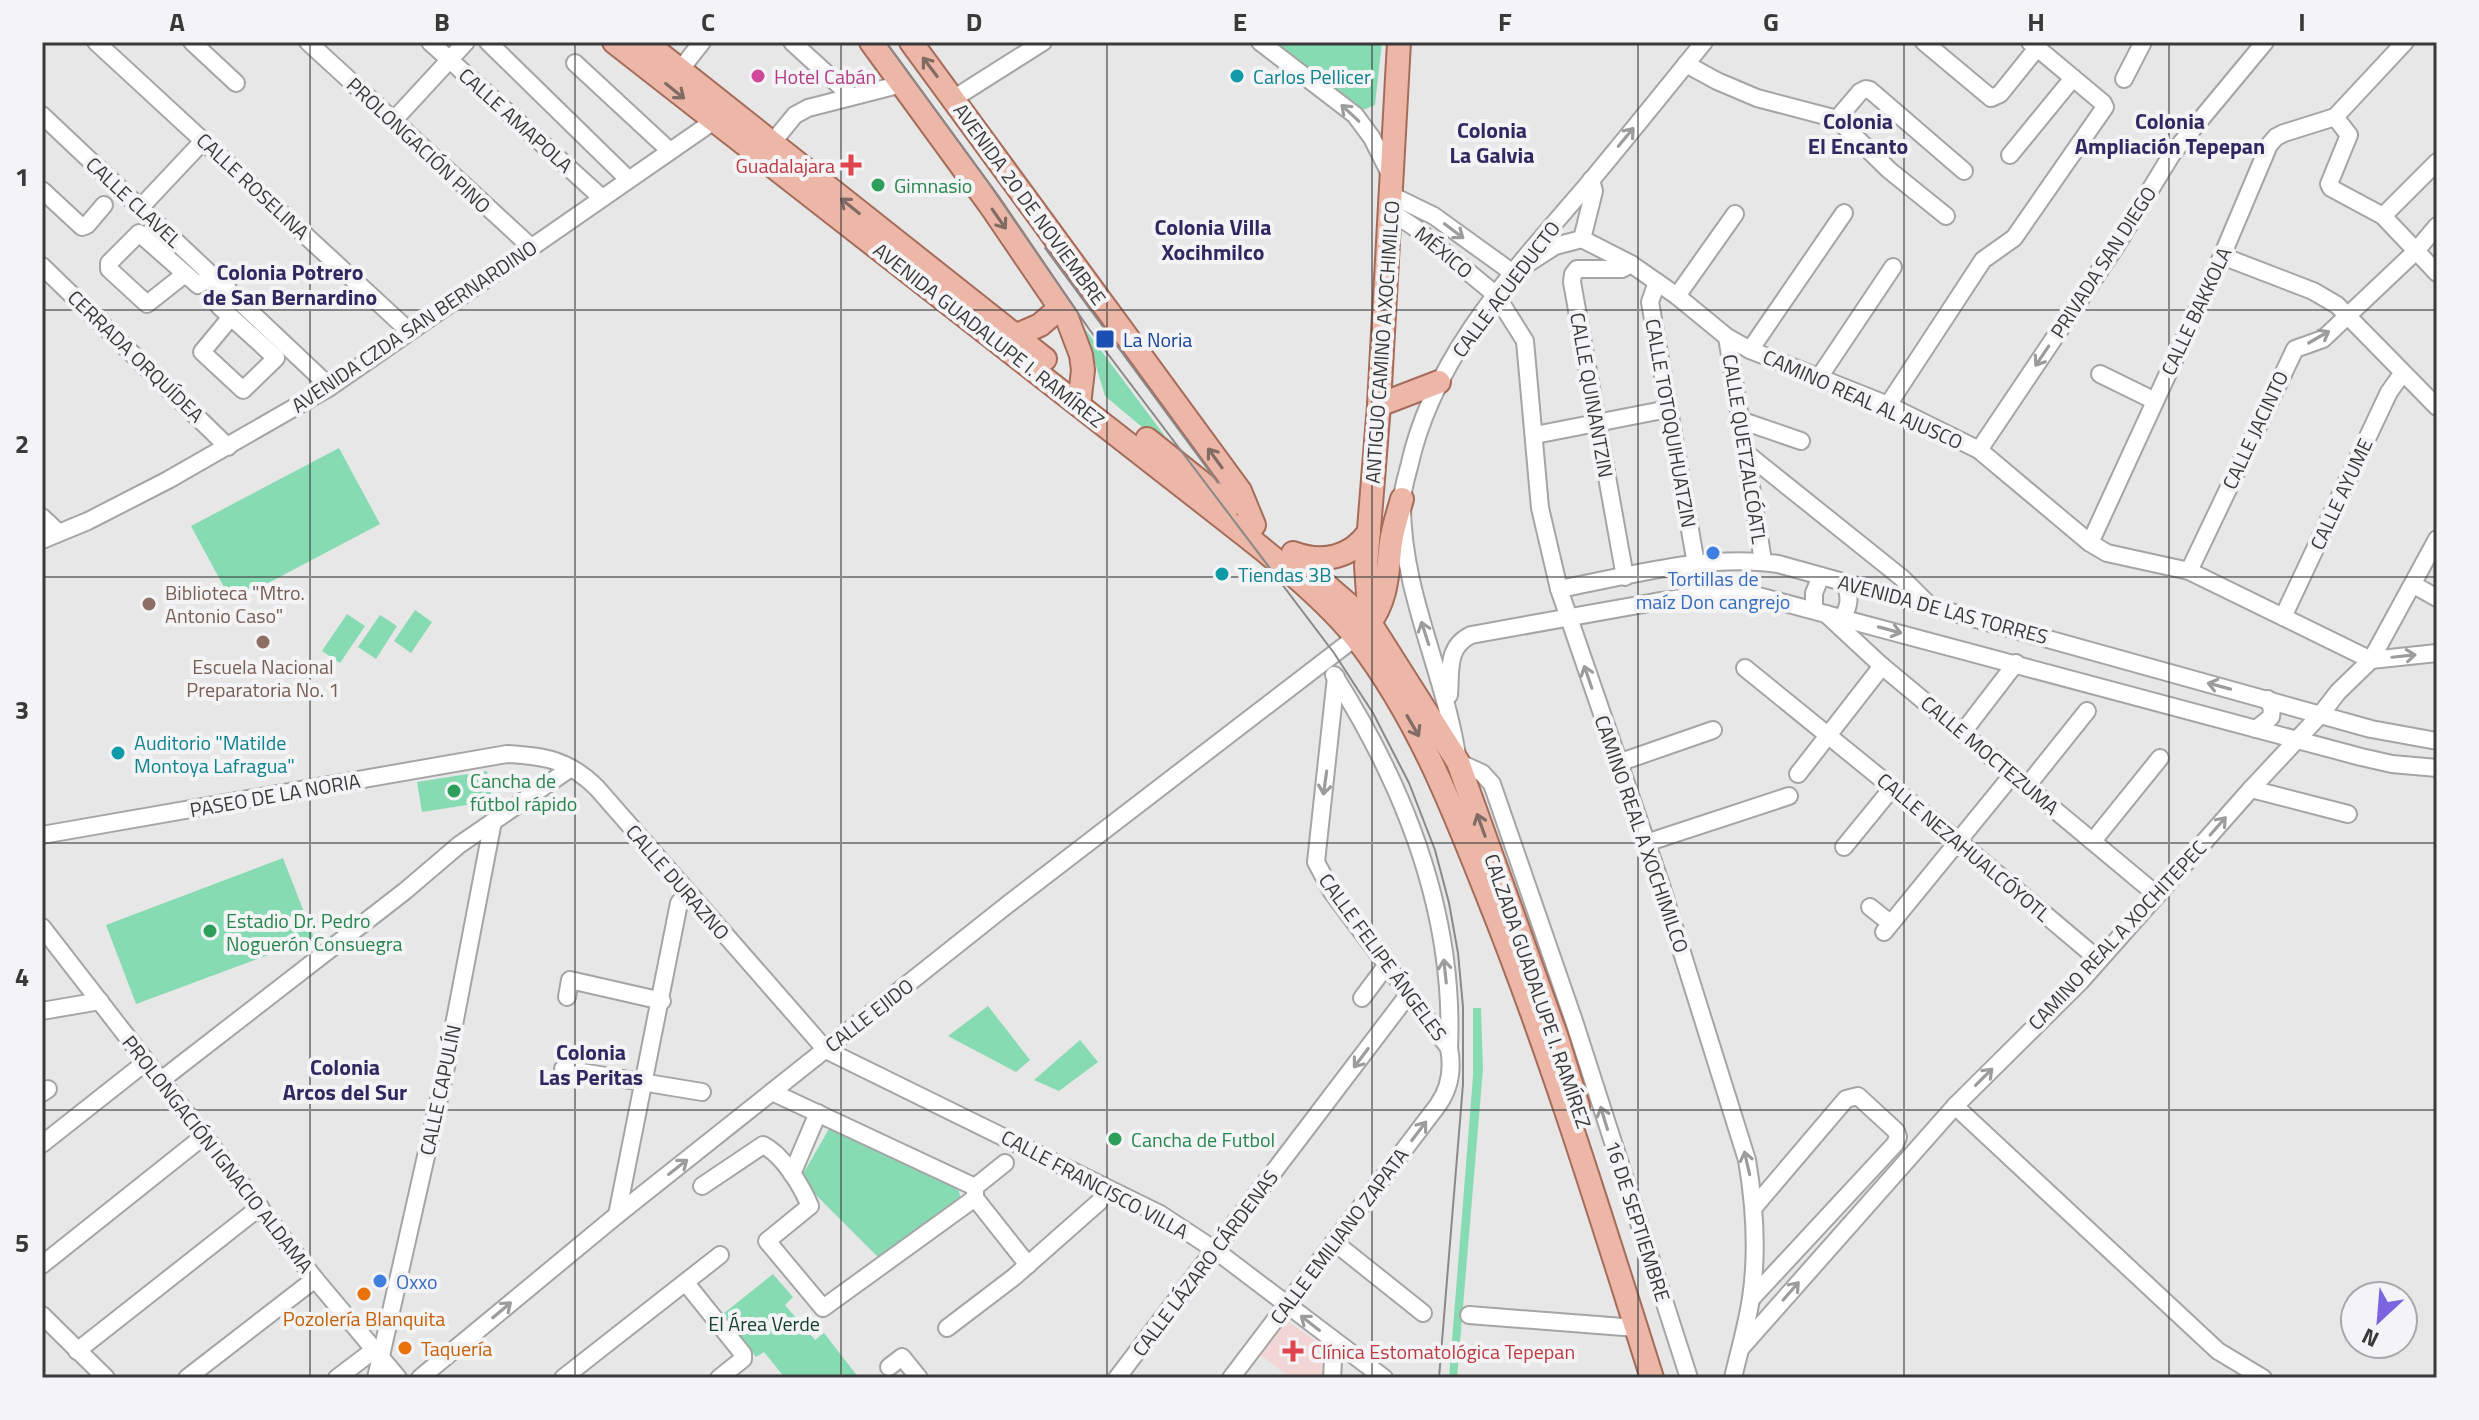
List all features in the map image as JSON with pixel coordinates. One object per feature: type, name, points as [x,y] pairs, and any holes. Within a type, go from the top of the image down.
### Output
[{"type":"main road","name":"AVENIDA GUADALUPE I. RAMÍREZ","points":[[614,42],[721,116],[1080,396],[1254,525],[1285,550],[1363,630]]},
{"type":"main road","name":"AVENIDA GUADALUPE I. RAMÍREZ","points":[[645,42],[680,70],[721,116],[772,143],[1015,336],[1080,396],[1363,630]]},
{"type":"main road","name":"AVENIDA 20 DE NOVIEMBRE","points":[[871,42],[1071,325],[1081,355],[1080,396]]},
{"type":"main road","name":"AVENIDA 20 DE NOVIEMBRE","points":[[911,42],[1240,491],[1254,525]]},
{"type":"main road","name":"ANTIGUO CAMINO A XOCHIMILCO","points":[[1363,630],[1399,42]]},
{"type":"main road","points":[[1015,336],[1040,325],[1060,308]]},
{"type":"main road","points":[[1379,405],[1439,382]]},
{"type":"main road","points":[[1363,630],[1385,594],[1392,538],[1402,499]]},
{"type":"main road","points":[[1285,550],[1322,560],[1345,554],[1360,545],[1369,532]]},
{"type":"main road","name":"CALZADA GUADALUPE I. RAMÍREZ","points":[[1363,630],[1458,762],[1557,1038],[1663,1378]]},
{"type":"main road","name":"CALZADA GUADALUPE I. RAMÍREZ","points":[[1363,630],[1443,784],[1518,971],[1652,1378]]},
{"type":"street","name":"CALLE ROSELINA","points":[[96,42],[409,331]]},
{"type":"street","points":[[192,42],[236,83]]},
{"type":"street","name":"PROLONGACIÓN PINO","points":[[308,42],[531,247]]},
{"type":"street","name":"CALLE AMAPOLA","points":[[430,42],[602,198]]},
{"type":"street","points":[[393,121],[466,42]]},
{"type":"street","points":[[488,42],[628,179]]},
{"type":"street","points":[[680,70],[702,42]]},
{"type":"street","points":[[792,42],[851,96]]},
{"type":"street","points":[[953,99],[1043,42]]},
{"type":"street","points":[[1260,42],[1355,115],[1372,138],[1391,195],[1434,216],[1513,273],[1555,246],[1582,239],[1594,191],[1591,180]]},
{"type":"street","name":"CALLE ACUEDUCTO","points":[[1458,762],[1449,707],[1411,585],[1405,550],[1402,499],[1412,453],[1439,382],[1496,295],[1704,42]]},
{"type":"street","points":[[1888,405],[1983,260],[2014,238],[2103,112],[2103,103],[2034,45],[2000,94],[1991,98],[1924,42]]},
{"type":"street","points":[[2124,79],[2143,42]]},
{"type":"street","name":"PRIVADA SAN DIEGO","points":[[1979,450],[2116,246],[2172,154],[2265,42]]},
{"type":"street","points":[[2405,42],[2335,117],[2349,135],[2329,184],[2331,188],[2383,216],[2437,273]]},
{"type":"street","points":[[575,63],[670,151]]},
{"type":"street","points":[[1686,64],[1757,98],[1837,119],[1889,170],[1946,216]]},
{"type":"street","points":[[2010,155],[2073,78]]},
{"type":"street","points":[[772,143],[795,115],[808,108],[902,84]]},
{"type":"street","points":[[1837,119],[1860,92],[1870,90],[1964,171]]},
{"type":"street","name":"CALLE CLAVEL","points":[[42,115],[330,387]]},
{"type":"street","name":"AVENIDA CZDA SAN BERNARDINO","points":[[42,540],[101,515],[228,447],[330,387],[721,116]]},
{"type":"street","name":"CALLE BAKKOLA","points":[[2090,543],[2222,256],[2269,145],[2276,137],[2335,117]]},
{"type":"street","points":[[140,208],[204,140]]},
{"type":"street","points":[[2383,216],[2437,162]]},
{"type":"street","points":[[42,190],[82,227],[104,205]]},
{"type":"street","name":"MÉXICO","points":[[1391,195],[1414,227],[1496,295]]},
{"type":"street","points":[[1750,350],[1844,213]]},
{"type":"street","points":[[1677,296],[1735,214]]},
{"type":"street","name":"CALLE JACINTO","points":[[2189,571],[2287,359],[2295,349],[2323,339],[2415,252],[2437,226]]},
{"type":"street","points":[[185,274],[147,304],[109,269],[109,263],[139,233],[200,286],[213,276]]},
{"type":"street","name":"CAMINO REAL AL AJUSCO","points":[[1582,239],[1631,264],[1727,337],[1750,350],[1888,405],[1979,450],[2090,543],[2107,553],[2189,571],[2371,660]]},
{"type":"street","points":[[2222,256],[2313,291],[2349,314],[2402,374],[2437,407]]},
{"type":"street","name":"CALLE QUINANTZIN","points":[[1625,577],[1572,282],[1577,269],[1622,269],[1631,264]]},
{"type":"street","name":"CERRADA ORQUÍDEA","points":[[42,266],[228,447]]},
{"type":"street","points":[[1820,376],[1893,267]]},
{"type":"street","name":"CALLE TOTOQUIHUATZIN","points":[[1657,282],[1650,302],[1696,564]]},
{"type":"street","points":[[228,289],[218,302],[276,358],[243,390],[202,352],[231,317]]},
{"type":"street","name":"CAMINO REAL A XOCHIMILCO","points":[[1496,295],[1525,341],[1540,508],[1567,618],[1646,843],[1747,1160],[1755,1206],[1756,1239],[1751,1299],[1733,1378]]},
{"type":"street","name":"CALLE QUETZALCÓATL","points":[[1727,337],[1763,561]]},
{"type":"street","points":[[2100,374],[2155,401]]},
{"type":"street","name":"CALLE AYUME","points":[[2283,617],[2389,392],[2402,374]]},
{"type":"street","points":[[1535,435],[1668,409]]},
{"type":"street","points":[[1740,420],[1801,441]]},
{"type":"street","points":[[1746,453],[1902,578],[1929,605]]},
{"type":"street","points":[[42,517],[58,532]]},
{"type":"street","name":"CAMINO REAL A XOCHITEPEC","points":[[1740,1349],[1955,1106],[2099,960],[2353,675],[2371,660],[2437,539]]},
{"type":"street","name":"AVENIDA DE LAS TORRES","points":[[1559,589],[1696,564],[1745,559],[1763,561],[2371,729],[2437,741]]},
{"type":"street","points":[[1819,611],[1814,593],[1821,576]]},
{"type":"street","points":[[1843,617],[1849,607],[1850,596],[1845,583]]},
{"type":"street","points":[[2414,585],[2437,598]]},
{"type":"street","name":"AVENIDA DE LAS TORRES","points":[[1449,707],[1452,653],[1461,640],[1471,635],[1736,590],[2361,757],[2392,764],[2437,768]]},
{"type":"street","name":"CALLE MOCTEZUMA","points":[[1819,611],[2157,895]]},
{"type":"street","name":"CALLE EJIDO","points":[[420,1378],[772,1092],[1363,630]]},
{"type":"street","points":[[2371,660],[2437,653]]},
{"type":"street","points":[[1324,660],[1387,766],[1410,817],[1433,897],[1440,938],[1446,980],[1449,1048]]},
{"type":"street","points":[[1963,732],[2016,663]]},
{"type":"street","points":[[1798,774],[1882,666]]},
{"type":"street","name":"CALLE NEZAHUALCÓYOTL","points":[[1745,668],[2099,960]]},
{"type":"street","name":"CALLE FELIPE ÁNGELES","points":[[1336,677],[1316,862],[1332,892],[1449,1048],[1450,1077],[1446,1093]]},
{"type":"street","points":[[2256,729],[2271,717],[2268,699]]},
{"type":"street","points":[[2027,786],[2087,711]]},
{"type":"street","points":[[2361,757],[2371,729]]},
{"type":"street","points":[[1618,763],[1713,730]]},
{"type":"street","name":"CALLE DURAZNO","points":[[507,754],[539,755],[571,768],[597,788],[826,1050]]},
{"type":"street","name":"PASEO DE LA NORIA","points":[[42,835],[507,754]]},
{"type":"street","points":[[2093,841],[2160,758]]},
{"type":"street","name":"16 DE SEPTIEMBRE","points":[[1458,762],[1482,773],[1492,784],[1574,1021],[1689,1378]]},
{"type":"street","points":[[160,1081],[405,891],[459,845],[571,768]]},
{"type":"street","points":[[1870,907],[1887,928],[2013,774]]},
{"type":"street","points":[[1844,847],[1893,787]]},
{"type":"street","points":[[2251,789],[2348,814]]},
{"type":"street","points":[[1646,843],[1789,796]]},
{"type":"street","name":"CALLE CAPULÍN","points":[[376,1378],[376,1353],[445,1072],[493,821]]},
{"type":"street","points":[[617,1215],[662,1001],[679,903],[688,894]]},
{"type":"street","name":"PROLONGACIÓN IGNACIO ALDAMA","points":[[42,927],[315,1279],[398,1378]]},
{"type":"street","points":[[1362,998],[1386,966]]},
{"type":"street","points":[[567,997],[570,980],[662,1001]]},
{"type":"street","name":"CALLE LÁZARO CÁRDENAS","points":[[1117,1378],[1408,995]]},
{"type":"street","points":[[42,1011],[100,1001]]},
{"type":"street","name":"CALLE FRANCISCO VILLA","points":[[826,1050],[1148,1208],[1215,1250],[1384,1378]]},
{"type":"street","points":[[42,1144],[146,1062]]},
{"type":"street","points":[[563,1069],[702,1092]]},
{"type":"street","points":[[772,1092],[975,1193],[1028,1265]]},
{"type":"street","name":"CALLE EMILIANO ZAPATA","points":[[1231,1378],[1446,1093]]},
{"type":"street","points":[[1751,1299],[1895,1144],[1898,1137],[1896,1131],[1858,1096],[1852,1095],[1755,1206]]},
{"type":"street","points":[[1955,1106],[2242,1373],[2263,1378]]},
{"type":"street","points":[[792,1174],[818,1113]]},
{"type":"street","points":[[42,1265],[204,1136]]},
{"type":"street","points":[[702,1186],[763,1145],[771,1149],[792,1174],[810,1206],[767,1241],[823,1308],[975,1193],[1005,1163]]},
{"type":"street","points":[[947,1328],[1028,1265],[1099,1202]]},
{"type":"street","points":[[77,1351],[260,1207]]},
{"type":"street","points":[[1334,1242],[1423,1313]]},
{"type":"street","points":[[563,1378],[720,1255]]},
{"type":"street","points":[[187,1378],[315,1279]]},
{"type":"street","points":[[686,1283],[743,1354],[743,1359],[719,1378]]},
{"type":"street","points":[[42,1315],[106,1378]]},
{"type":"street","points":[[1469,1315],[1636,1328]]},
{"type":"street","points":[[1332,1378],[1334,1342]]},
{"type":"street","points":[[337,1378],[376,1353]]},
{"type":"street","points":[[901,1357],[919,1378]]},
{"type":"shaded area","name":"Clínica Estomatológica Tepepan","points":[[1286,1320],[1326,1348],[1324,1378],[1291,1378],[1259,1354]]},
{"type":"green space","points":[[1249,42],[1382,42],[1375,105],[1350,115]]},
{"type":"green space","points":[[1085,329],[1185,463],[1105,396]]},
{"type":"green space","points":[[339,448],[380,524],[232,602],[191,526]]},
{"type":"green space","points":[[415,610],[432,622],[411,653],[394,641]]},
{"type":"green space","points":[[347,614],[365,626],[340,663],[322,651]]},
{"type":"green space","points":[[380,615],[397,626],[376,659],[358,647]]},
{"type":"green space","name":"Cancha de fútbol rápido","points":[[487,771],[492,801],[422,812],[417,782]]},
{"type":"green space","name":"Estadio Dr. Pedro Noguerón Consuegra","points":[[283,858],[314,938],[136,1004],[106,925]]},
{"type":"green space","points":[[988,1006],[1030,1060],[1016,1072],[948,1036]]},
{"type":"green space","points":[[1473,1008],[1481,1008],[1483,1069],[1457,1378],[1449,1378],[1473,1076]]},
{"type":"green space","points":[[1080,1040],[1098,1062],[1059,1091],[1034,1080]]},
{"type":"green space","points":[[829,1129],[958,1188],[961,1199],[878,1257],[800,1179]]},
{"type":"green space","name":"El Área Verde","points":[[773,1274],[793,1297],[785,1305],[815,1340],[824,1333],[859,1378],[785,1378],[764,1352],[756,1357],[723,1314]]},
{"type":"tram line","points":[[886,42],[988,182],[1089,329],[1334,653],[1373,713],[1409,783],[1435,850],[1449,903],[1463,1007],[1463,1084],[1439,1378]]},
{"type":"tram line","points":[[1045,248],[1218,483]]},
{"type":"place","name":"Hotel Cabán","points":[[758,76]]},
{"type":"place","name":"Carlos Pellicer","points":[[1237,76]]},
{"type":"place","name":"Guadalajara","points":[[851,165]]},
{"type":"place","name":"Gimnasio","points":[[878,185]]},
{"type":"place","name":"La Noria","points":[[1105,339]]},
{"type":"place","name":"Tortillas de maíz Don cangrejo","points":[[1713,553]]},
{"type":"place","name":"Tiendas 3B","points":[[1222,574]]},
{"type":"place","name":"Biblioteca \"Mtro. Antonio Caso\"","points":[[149,604]]},
{"type":"place","name":"Escuela Nacional Preparatoria No. 1","points":[[263,642]]},
{"type":"place","name":"Auditorio \"Matilde Montoya Lafragua\"","points":[[118,753]]},
{"type":"place","name":"Cancha de fútbol rápido","points":[[454,791]]},
{"type":"place","name":"Estadio Dr. Pedro Noguerón Consuegra","points":[[210,931]]},
{"type":"place","name":"Cancha de Futbol","points":[[1115,1139]]},
{"type":"place","name":"Oxxo","points":[[380,1281]]},
{"type":"place","name":"Pozolería Blanquita","points":[[364,1294]]},
{"type":"place","name":"Taquería","points":[[405,1348]]},
{"type":"place","name":"Clínica Estomatológica Tepepan","points":[[1293,1351]]},
{"type":"district","name":"Colonia El Encanto","points":[[1858,134]]},
{"type":"district","name":"Colonia Ampliación Tepepan","points":[[2170,134]]},
{"type":"district","name":"Colonia La Galvia","points":[[1492,142]]},
{"type":"district","name":"Colonia Villa Xocihmilco","points":[[1213,240]]},
{"type":"district","name":"Colonia Potrero de San Bernardino","points":[[290,284]]},
{"type":"district","name":"Colonia Las Peritas","points":[[591,1064]]},
{"type":"district","name":"Colonia Arcos del Sur","points":[[345,1080]]}]
